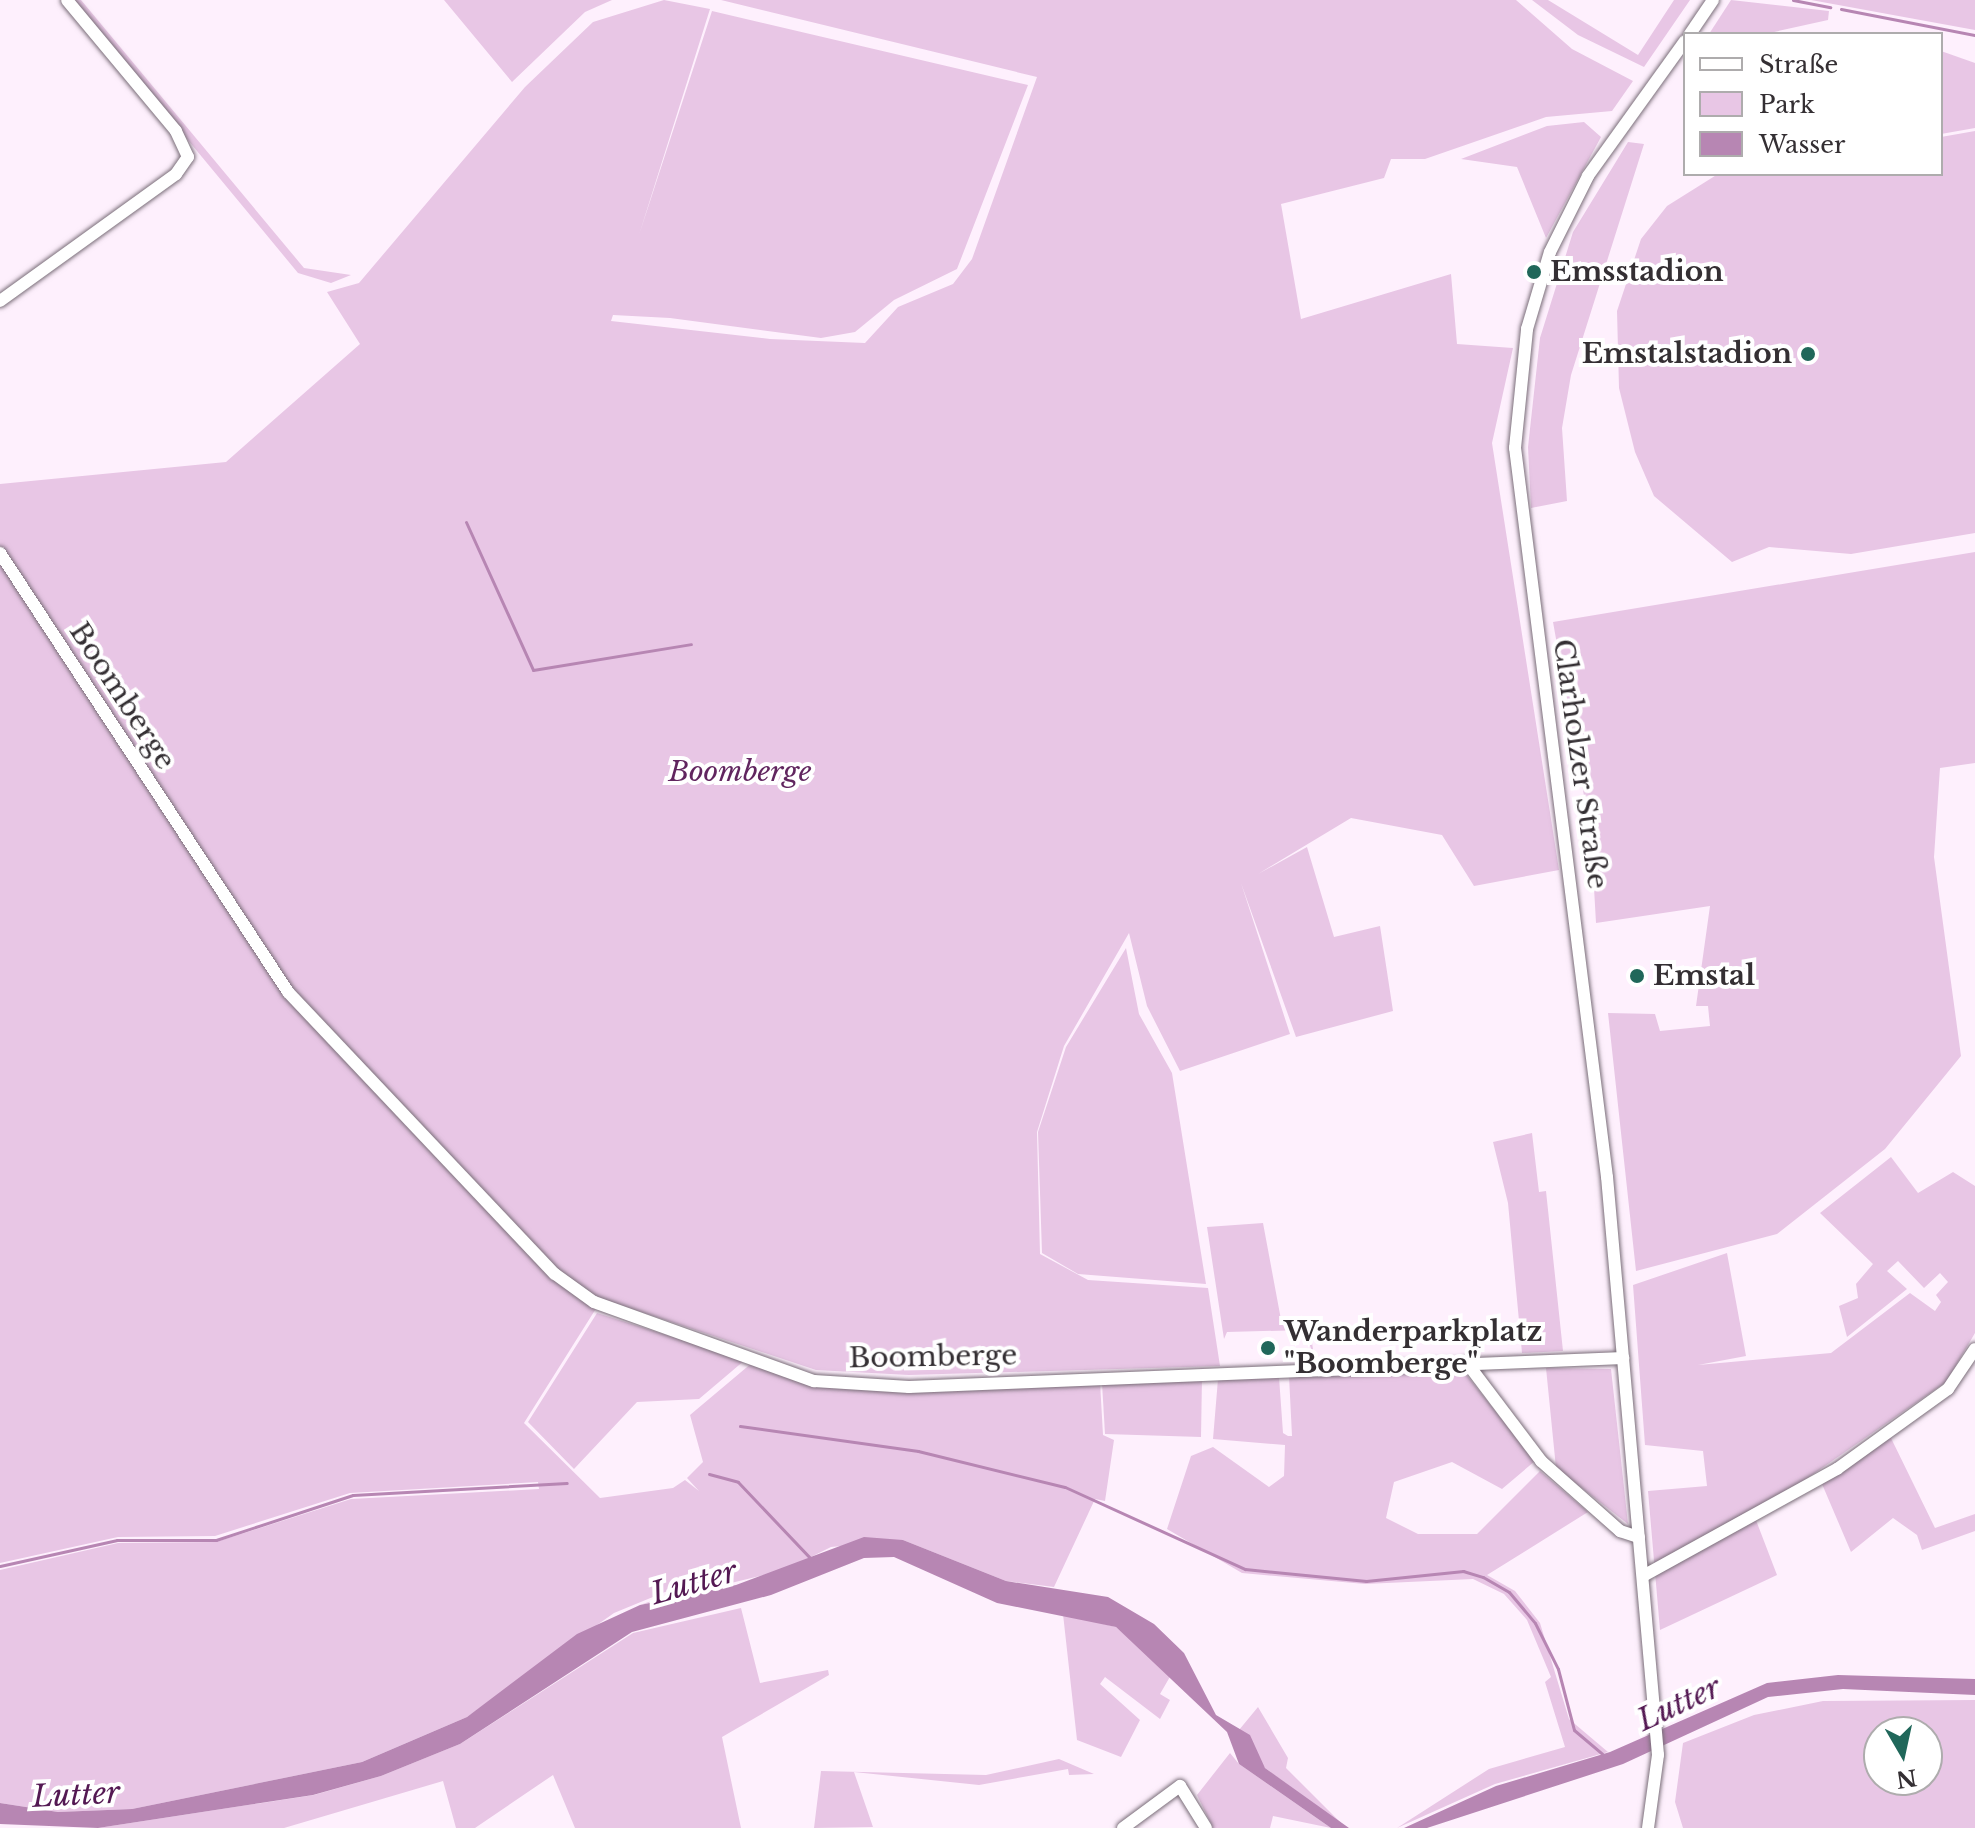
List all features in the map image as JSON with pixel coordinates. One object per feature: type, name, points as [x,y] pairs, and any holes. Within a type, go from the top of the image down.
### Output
[{"type":"street","points":[[0,301],[176,174],[188,157],[176,131],[67,0]]},
{"type":"street","points":[[1691,32],[1713,0]]},
{"type":"street","name":"Clarholzer Straße","points":[[1648,1828],[1658,1755],[1594,1044],[1521,520],[1516,400],[1527,329],[1562,224],[1621,124],[1683,44]]},
{"type":"street","name":"Boomberge","points":[[0,553],[288,992],[555,1274],[594,1302],[814,1381],[909,1387],[1623,1358]]},
{"type":"street","points":[[1643,1576],[1837,1469],[1948,1389],[1975,1349]]},
{"type":"street","points":[[1467,1363],[1541,1461],[1620,1531],[1639,1537]]},
{"type":"street","points":[[1123,1828],[1180,1786],[1206,1828]]},
{"type":"green space","points":[[72,0],[81,0],[304,268],[351,275],[331,283],[298,273]]},
{"type":"green space","points":[[444,0],[612,0],[585,12],[512,82]]},
{"type":"green space","name":"Boomberge","points":[[664,0],[710,9],[639,235],[712,11],[1028,85],[957,269],[894,300],[855,332],[821,338],[670,318],[613,315],[611,321],[770,339],[865,343],[898,307],[953,284],[972,259],[1037,77],[721,0],[1516,0],[1572,49],[1633,81],[1612,111],[1546,117],[1425,159],[1391,159],[1384,178],[1281,204],[1301,319],[1451,274],[1457,344],[1513,348],[1492,443],[1559,870],[1474,886],[1442,835],[1351,818],[1258,874],[1307,847],[1334,937],[1380,926],[1393,1011],[1296,1037],[1241,883],[1290,1034],[1180,1071],[1147,1006],[1129,933],[1064,1046],[1037,1132],[1040,1254],[1088,1280],[1208,1288],[1220,1366],[909,1375],[816,1370],[602,1299],[524,1423],[600,1498],[673,1488],[685,1480],[699,1491],[687,1478],[703,1462],[690,1415],[753,1362],[813,1386],[1100,1382],[1103,1435],[1114,1440],[1105,1501],[1095,1499],[1054,1587],[1006,1581],[903,1540],[831,1547],[785,1570],[640,1605],[700,1584],[665,1592],[614,1613],[467,1717],[362,1762],[132,1809],[58,1812],[0,1803],[0,1570],[118,1543],[216,1542],[351,1499],[539,1489],[538,1482],[350,1493],[215,1536],[118,1537],[0,1563],[0,484],[226,462],[360,344],[327,292],[359,283],[525,87],[593,22]]},
{"type":"green space","points":[[1532,0],[1548,0],[1638,55],[1674,0],[1690,0],[1644,67],[1578,35]]},
{"type":"green space","points":[[1731,0],[1829,11],[1828,20],[1774,32],[1710,32]]},
{"type":"green space","points":[[1811,0],[1975,0],[1975,30]]},
{"type":"green space","points":[[1943,52],[1975,63],[1975,128],[1943,134]]},
{"type":"green space","points":[[1584,122],[1601,137],[1546,238],[1517,167],[1461,159],[1547,126]]},
{"type":"green space","name":"Emstalstadion","points":[[1975,131],[1975,533],[1851,554],[1769,547],[1732,562],[1654,496],[1635,452],[1619,388],[1617,311],[1641,239],[1667,206],[1715,176],[1943,176],[1943,137]]},
{"type":"green space","points":[[1628,142],[1644,144],[1571,375],[1562,428],[1567,501],[1531,508],[1528,447],[1540,338],[1573,232]]},
{"type":"green space","points":[[1975,552],[1975,763],[1940,768],[1934,857],[1961,1056],[1885,1149],[1777,1234],[1636,1271],[1608,1013],[1655,1014],[1660,1031],[1710,1026],[1708,1006],[1696,1006],[1710,906],[1596,923],[1591,835],[1553,622]]},
{"type":"green space","points":[[1126,948],[1139,1014],[1172,1073],[1206,1284],[1078,1274],[1042,1253],[1038,1132],[1066,1047]]},
{"type":"green space","points":[[1532,1133],[1539,1192],[1546,1191],[1563,1351],[1522,1353],[1508,1203],[1493,1142]]},
{"type":"green space","points":[[1891,1157],[1918,1193],[1953,1172],[1975,1186],[1975,1333],[1946,1382],[1754,1515],[1777,1575],[1660,1630],[1648,1491],[1707,1486],[1703,1451],[1645,1445],[1633,1285],[1727,1253],[1746,1356],[1698,1365],[1831,1353],[1910,1293],[1935,1311],[1941,1302],[1936,1295],[1948,1282],[1940,1273],[1924,1288],[1898,1261],[1887,1271],[1907,1289],[1847,1337],[1839,1306],[1858,1298],[1856,1284],[1873,1264],[1820,1213]]},
{"type":"green space","points":[[1263,1223],[1282,1325],[1309,1325],[1315,1361],[1305,1330],[1227,1332],[1224,1339],[1207,1227]]},
{"type":"green space","points":[[597,1313],[745,1360],[699,1399],[637,1402],[574,1469],[528,1422]]},
{"type":"green space","points":[[1546,1368],[1611,1369],[1628,1524],[1556,1468]]},
{"type":"green space","points":[[1447,1370],[1465,1373],[1535,1461],[1502,1489],[1452,1462],[1394,1482],[1386,1518],[1418,1534],[1477,1534],[1540,1471],[1588,1512],[1487,1575],[1515,1591],[1540,1623],[1569,1719],[1608,1752],[1495,1784],[1397,1828],[1489,1769],[1565,1747],[1545,1682],[1551,1677],[1527,1620],[1504,1594],[1473,1579],[1365,1584],[1242,1573],[1167,1529],[1191,1456],[1213,1447],[1269,1487],[1284,1476],[1285,1445],[1213,1439],[1218,1379],[1279,1377],[1283,1433],[1292,1436],[1289,1376]]},
{"type":"green space","points":[[1202,1378],[1201,1437],[1105,1434],[1102,1383]]},
{"type":"green space","points":[[1890,1436],[1935,1528],[1975,1514],[1975,1531],[1922,1550],[1917,1535],[1893,1518],[1851,1552],[1822,1484]]},
{"type":"green space","points":[[741,1608],[760,1683],[828,1670],[829,1675],[722,1737],[741,1828],[575,1828],[553,1775],[475,1828],[456,1828],[443,1781],[284,1828],[98,1828],[314,1795],[381,1776],[460,1744],[633,1633]]},
{"type":"green space","points":[[1063,1614],[1116,1627],[1171,1675],[1160,1694],[1170,1700],[1160,1719],[1105,1677],[1100,1684],[1140,1720],[1121,1757],[1077,1740]]},
{"type":"green space","points":[[1975,1700],[1975,1828],[1683,1828],[1675,1802],[1683,1743],[1754,1715],[1823,1701]]},
{"type":"green space","points":[[1258,1707],[1288,1758],[1286,1768],[1343,1825],[1265,1768],[1239,1730]]},
{"type":"green space","points":[[1230,1753],[1239,1764],[1331,1828],[1273,1816],[1270,1828],[1213,1828],[1197,1795]]},
{"type":"green space","points":[[1059,1759],[1094,1774],[1069,1775],[1068,1769],[979,1785],[854,1772],[873,1827],[814,1828],[821,1771],[986,1775]]},
{"type":"water","points":[[864,1537],[903,1540],[1006,1581],[1108,1597],[1154,1624],[1184,1653],[1216,1715],[1250,1735],[1265,1768],[1349,1828],[1331,1828],[1239,1764],[1227,1732],[1116,1627],[997,1603],[894,1557],[864,1558],[771,1595],[632,1632],[460,1744],[381,1776],[313,1795],[98,1828],[0,1824],[0,1803],[58,1812],[132,1809],[362,1762],[467,1717],[577,1634],[640,1605],[736,1585]]},
{"type":"water","points":[[1838,1675],[1975,1679],[1975,1695],[1843,1689],[1768,1697],[1623,1764],[1427,1828],[1404,1828],[1496,1786],[1610,1752],[1767,1683]]},
{"type":"waterway","points":[[1793,0],[1830,7]]},
{"type":"waterway","points":[[1841,9],[1975,35]]},
{"type":"waterway","points":[[466,522],[533,670],[691,644]]},
{"type":"waterway","points":[[740,1426],[918,1451],[1065,1487],[1245,1569],[1366,1581],[1463,1571],[1483,1577],[1509,1592],[1535,1623],[1558,1669],[1574,1730],[1606,1757]]},
{"type":"waterway","points":[[709,1474],[738,1482],[811,1559]]},
{"type":"waterway","points":[[0,1566],[117,1540],[216,1540],[353,1495],[567,1483]]},
{"type":"place","name":"Emsstadion","points":[[1534,272]]},
{"type":"place","name":"Emstalstadion","points":[[1808,354]]},
{"type":"place","name":"Emstal","points":[[1637,976]]},
{"type":"place","name":"Wanderparkplatz \"Boomberge\"","points":[[1268,1348]]},
{"type":"water label","name":"Lutter","points":[[694,1583]]},
{"type":"water label","name":"Lutter","points":[[1679,1704]]},
{"type":"water label","name":"Lutter","points":[[76,1795]]}]
